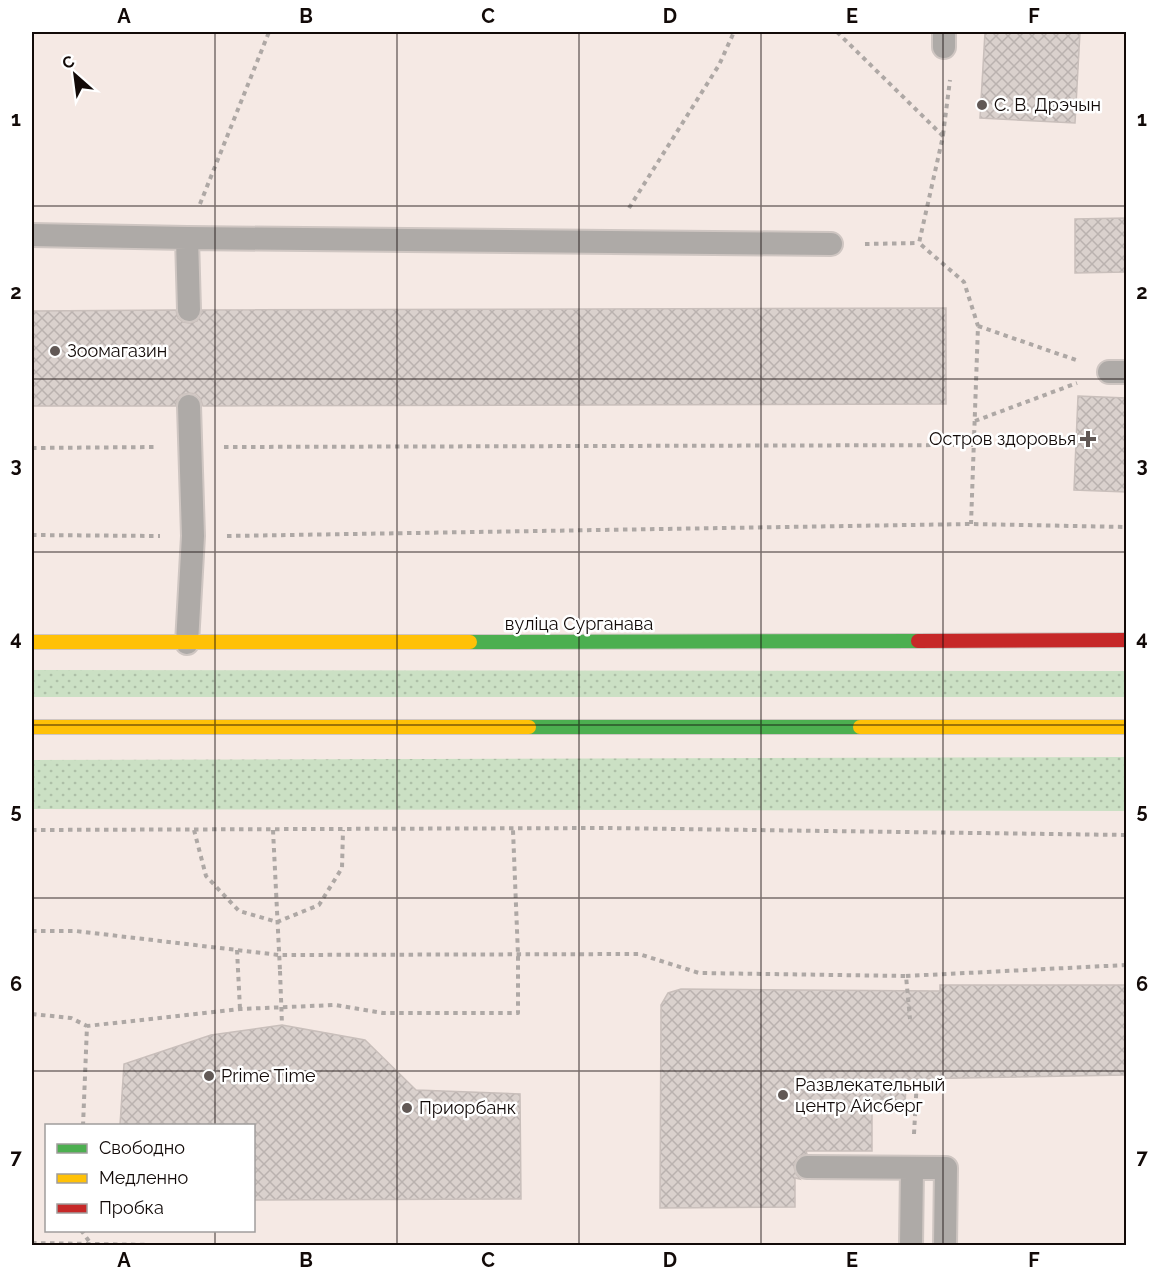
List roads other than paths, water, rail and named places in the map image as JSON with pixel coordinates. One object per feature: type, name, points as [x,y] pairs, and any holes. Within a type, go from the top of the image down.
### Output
[{"type":"main road","name":"вуліца Сурганава","points":[[32,642],[187,644],[1126,640]]},
{"type":"main road","points":[[32,727],[1126,727]]},
{"type":"lane","points":[[32,235],[831,244]]},
{"type":"lane","points":[[187,238],[189,310]]},
{"type":"lane","points":[[187,644],[193,536],[189,406]]},
{"type":"lane","points":[[807,1167],[946,1168],[945,1245]]},
{"type":"lane","points":[[910,1245],[912,1168]]},
{"type":"place","name":"С. В. Дрэчын","points":[[982,105]]},
{"type":"place","name":"Зоомагазин","points":[[55,351]]},
{"type":"place","name":"Остров здоровья","points":[[1088,439]]},
{"type":"place","name":"Prime Time","points":[[209,1076]]},
{"type":"place","name":"Развлекательный центр Айсберг","points":[[783,1095]]},
{"type":"place","name":"Приорбанк","points":[[407,1108]]}]
